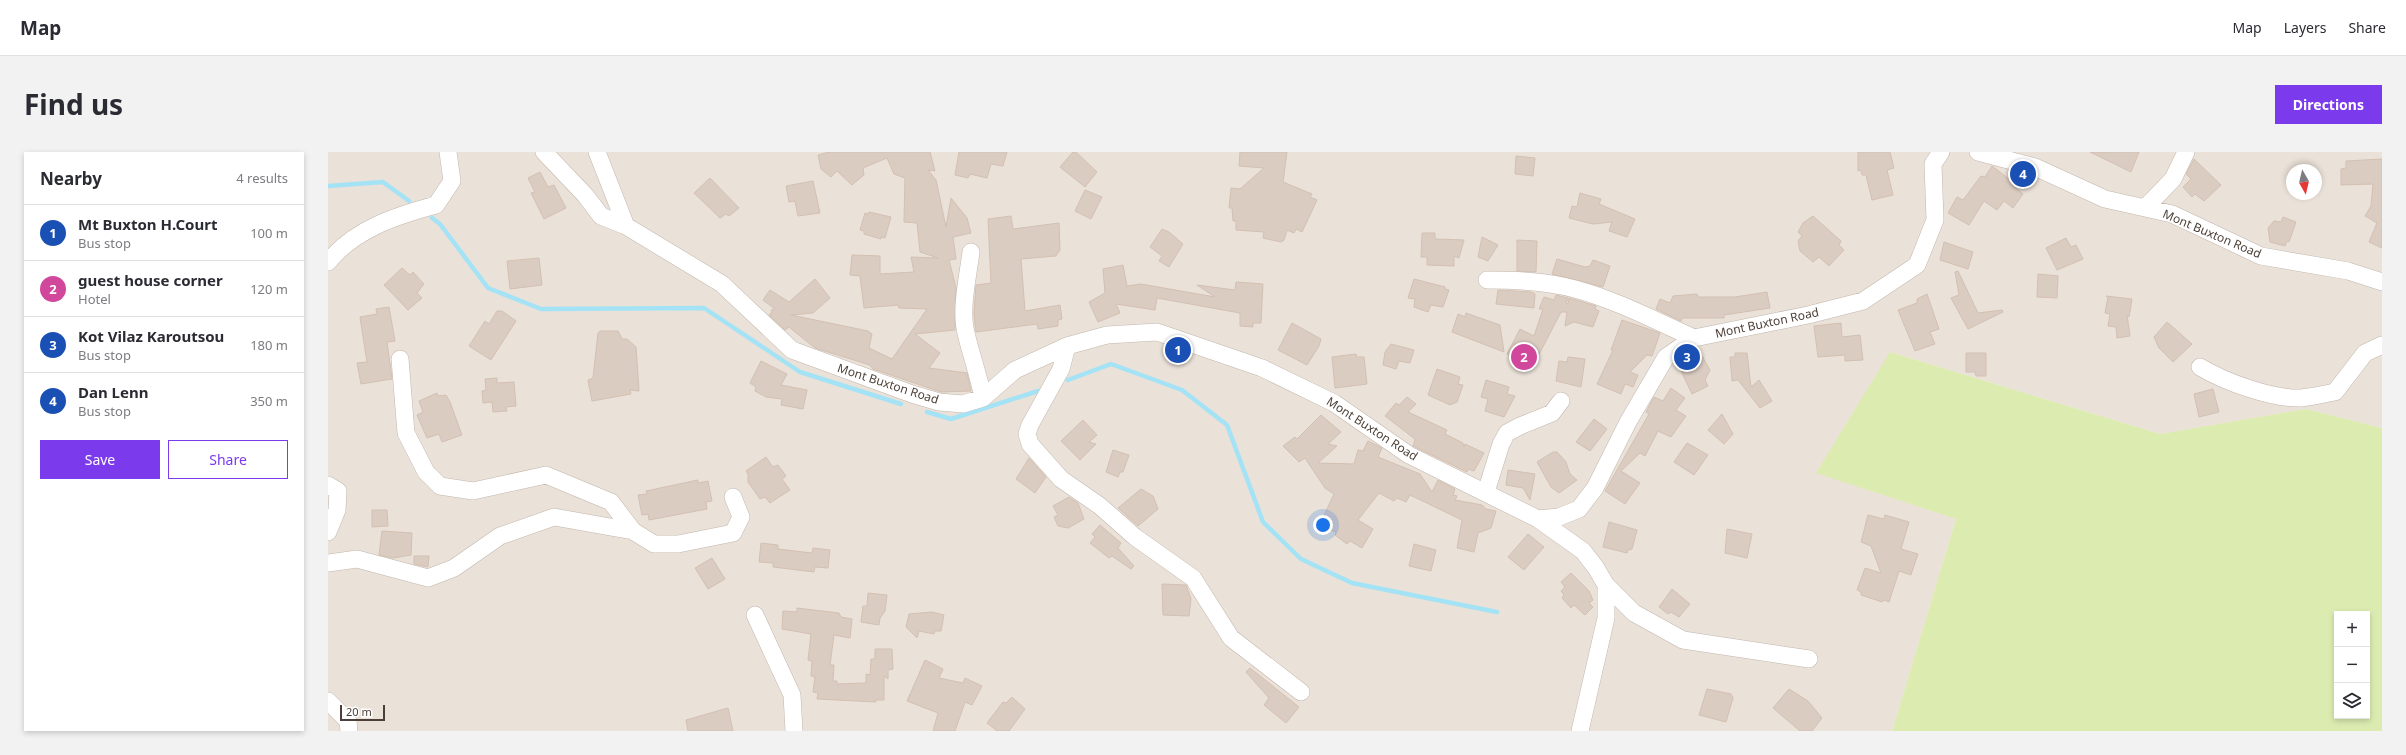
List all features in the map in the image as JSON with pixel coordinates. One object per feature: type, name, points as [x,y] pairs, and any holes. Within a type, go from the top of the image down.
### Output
[{"type":"street","points":[[328,262],[352,238],[403,214],[436,205],[452,181],[448,152]]},
{"type":"street","name":"Mont Buxton Road","points":[[544,152],[586,195],[602,216],[626,226],[722,284],[792,350],[839,369],[939,402],[963,404],[983,398],[995,390],[1016,370],[1067,346],[1107,335],[1157,332],[1262,368],[1334,403],[1409,455],[1538,519],[1559,518],[1579,509],[1595,488],[1628,422],[1666,357],[1694,338],[1808,315],[1863,301],[1917,265],[1935,220],[1933,164],[1941,152]]},
{"type":"street","points":[[597,152],[626,226]]},
{"type":"street","name":"Mont Buxton Road","points":[[1978,152],[2035,167],[2105,199],[2172,214],[2261,256],[2348,271],[2382,282]]},
{"type":"street","points":[[2144,208],[2173,179],[2186,152]]},
{"type":"street","points":[[971,252],[966,286],[965,331],[980,382],[983,398]]},
{"type":"street","points":[[1487,280],[1529,281],[1575,289],[1638,312],[1694,338]]},
{"type":"street","points":[[2200,367],[2217,377],[2261,392],[2300,398],[2335,392],[2365,353],[2382,345]]},
{"type":"street","points":[[1067,346],[1061,369],[1030,425],[1027,434],[1030,444],[1061,479],[1100,506],[1135,537],[1193,578],[1231,638],[1301,692]]},
{"type":"street","points":[[400,359],[406,433],[426,472],[440,486],[473,492],[546,476],[611,502],[633,531],[654,544],[678,544],[733,533],[741,518],[733,497]]},
{"type":"street","points":[[1486,492],[1501,444],[1508,433],[1520,426],[1552,413],[1561,401]]},
{"type":"street","points":[[328,486],[338,491],[337,510],[328,532]]},
{"type":"street","points":[[328,563],[357,559],[428,578],[454,568],[500,536],[554,517],[633,531]]},
{"type":"street","points":[[1538,519],[1583,551],[1596,568],[1606,585],[1634,613],[1683,640],[1809,659]]},
{"type":"street","points":[[1580,731],[1606,618],[1606,585]]},
{"type":"street","points":[[756,615],[792,695],[794,731]]},
{"type":"street","points":[[328,701],[348,721],[349,731]]},
{"type":"shaded area","points":[[328,152],[2382,152],[2382,428],[2306,409],[2160,434],[1890,352],[1956,519],[1892,731],[328,731]]},
{"type":"green space","points":[[1890,352],[2160,434],[2306,409],[2382,428],[2382,731],[1892,731],[1956,519],[1816,473]]},
{"type":"building","points":[[829,152],[930,152],[935,171],[928,170],[936,180],[946,227],[951,198],[967,218],[971,233],[953,237],[956,259],[949,260],[956,288],[955,330],[915,334],[940,353],[929,368],[967,373],[971,391],[941,392],[873,369],[870,365],[815,348],[789,327],[785,330],[769,315],[772,312],[771,310],[775,309],[763,300],[770,290],[789,302],[815,279],[830,298],[813,313],[791,315],[868,331],[872,334],[869,348],[892,359],[927,309],[899,308],[898,305],[864,308],[860,276],[850,275],[852,255],[880,256],[880,274],[914,272],[911,257],[938,258],[920,252],[917,223],[904,222],[905,178],[894,174],[887,158],[863,168],[864,175],[852,185],[837,171],[831,177],[821,169],[818,155]]},
{"type":"building","points":[[959,152],[1007,152],[1003,166],[991,164],[987,178],[970,174],[968,178],[955,175]]},
{"type":"building","points":[[1073,152],[1076,152],[1097,172],[1085,187],[1060,167]]},
{"type":"building","points":[[1240,152],[1287,152],[1283,182],[1312,194],[1310,197],[1317,200],[1302,232],[1296,229],[1294,233],[1287,230],[1284,240],[1281,242],[1263,238],[1264,232],[1236,230],[1236,221],[1233,221],[1232,208],[1229,208],[1231,188],[1240,189],[1264,168],[1239,166]]},
{"type":"building","points":[[1858,152],[1890,152],[1894,168],[1887,170],[1893,195],[1872,200],[1866,175],[1862,175],[1861,170],[1858,171]]},
{"type":"building","points":[[2090,152],[2139,152],[2131,172]]},
{"type":"building","points":[[1516,156],[1535,158],[1533,176],[1515,174]]},
{"type":"building","points":[[2194,159],[2221,185],[2204,201],[2195,194],[2192,197],[2183,187],[2191,179],[2186,174]]},
{"type":"building","points":[[2382,159],[2382,248],[2369,242],[2377,223],[2365,216],[2371,206],[2373,184],[2341,185],[2341,169],[2346,168],[2346,161]]},
{"type":"building","points":[[1992,166],[2013,182],[2012,185],[2023,194],[2013,208],[2004,201],[1997,210],[1984,201],[1969,225],[1948,213],[1957,197],[1963,200],[1981,176],[1985,177]]},
{"type":"building","points":[[540,172],[548,187],[554,185],[566,208],[544,219],[531,193],[535,192],[528,178]]},
{"type":"building","points":[[710,178],[739,208],[729,216],[726,214],[720,218],[694,193]]},
{"type":"building","points":[[813,181],[820,213],[798,216],[795,201],[789,202],[786,186]]},
{"type":"building","points":[[1085,190],[1102,197],[1091,219],[1075,211]]},
{"type":"building","points":[[1580,193],[1601,199],[1599,204],[1635,219],[1627,237],[1609,231],[1612,222],[1593,224],[1569,218],[1572,206],[1577,207]]},
{"type":"building","points":[[869,212],[891,217],[885,238],[881,237],[881,239],[864,234],[864,231],[860,230],[865,213],[868,214]]},
{"type":"building","points":[[1011,216],[1013,229],[1059,223],[1060,250],[1056,256],[1021,259],[1025,311],[1060,305],[1062,319],[1058,320],[1058,326],[1038,329],[1037,324],[976,332],[974,314],[976,285],[991,283],[988,219]]},
{"type":"building","points":[[1813,216],[1841,241],[1839,245],[1844,250],[1829,266],[1819,257],[1813,262],[1800,251],[1798,241],[1802,236],[1798,232],[1803,223]]},
{"type":"building","points":[[2283,217],[2296,222],[2289,242],[2287,241],[2285,246],[2270,242],[2268,228],[2274,221],[2281,222]]},
{"type":"building","points":[[1162,229],[1169,232],[1183,244],[1169,267],[1159,261],[1162,256],[1150,247]]},
{"type":"building","points":[[1422,233],[1435,233],[1435,239],[1464,240],[1459,258],[1454,256],[1454,266],[1427,265],[1427,257],[1421,257]]},
{"type":"building","points":[[1482,237],[1498,245],[1488,261],[1478,257]]},
{"type":"building","points":[[2066,238],[2071,247],[2076,245],[2083,259],[2057,270],[2046,248]]},
{"type":"building","points":[[1517,240],[1537,241],[1536,272],[1517,271]]},
{"type":"building","points":[[1944,242],[1973,252],[1968,269],[1940,260]]},
{"type":"building","points":[[539,258],[542,285],[510,289],[507,261]]},
{"type":"building","points":[[1557,259],[1585,267],[1590,266],[1593,260],[1610,266],[1603,287],[1552,274]]},
{"type":"building","points":[[1123,265],[1127,286],[1141,284],[1215,297],[1197,285],[1235,290],[1236,282],[1263,284],[1261,323],[1253,323],[1253,327],[1240,326],[1240,313],[1157,298],[1155,310],[1116,304],[1120,313],[1098,322],[1089,302],[1105,293],[1103,269]]},
{"type":"building","points":[[402,268],[410,275],[413,272],[424,284],[417,293],[422,298],[408,310],[384,285]]},
{"type":"building","points":[[1958,271],[1978,313],[2002,310],[2003,312],[1968,329],[1951,298],[1959,295],[1955,272]]},
{"type":"building","points":[[2038,274],[2058,276],[2057,298],[2037,297]]},
{"type":"building","points":[[1414,279],[1445,287],[1445,289],[1449,290],[1443,307],[1431,305],[1428,312],[1414,307],[1415,299],[1408,298]]},
{"type":"building","points":[[1498,290],[1531,292],[1535,294],[1534,308],[1496,304]]},
{"type":"building","points":[[1767,292],[1770,308],[1724,315],[1724,318],[1682,318],[1681,321],[1656,309],[1660,299],[1670,303],[1673,296],[1697,294],[1698,297],[1735,297]]},
{"type":"building","points":[[1927,294],[1939,329],[1930,332],[1935,344],[1915,351],[1898,310],[1917,303],[1917,299]]},
{"type":"building","points":[[1556,295],[1568,298],[1566,303],[1568,304],[1569,298],[1596,306],[1595,309],[1599,311],[1593,327],[1574,322],[1565,326],[1567,312],[1561,312],[1532,368],[1507,354],[1520,329],[1534,336],[1543,309],[1539,309],[1544,297],[1554,300]]},
{"type":"building","points":[[2106,296],[2132,299],[2129,317],[2127,315],[2130,336],[2117,338],[2116,327],[2108,326],[2110,314],[2105,313],[2108,297]]},
{"type":"building","points":[[389,307],[395,341],[387,342],[392,379],[361,384],[357,363],[367,362],[360,317],[377,314],[376,309]]},
{"type":"building","points":[[497,311],[502,311],[516,321],[491,360],[469,346],[485,321],[489,324]]},
{"type":"building","points":[[1466,313],[1500,325],[1504,352],[1452,332],[1458,314],[1465,317]]},
{"type":"building","points":[[1622,320],[1660,333],[1652,356],[1647,355],[1630,372],[1638,375],[1633,387],[1625,384],[1621,394],[1597,384],[1613,350],[1611,350]]},
{"type":"building","points":[[2167,322],[2192,344],[2173,362],[2159,348],[2154,337]]},
{"type":"building","points":[[1292,323],[1321,339],[1319,346],[1307,365],[1278,350]]},
{"type":"building","points":[[1841,323],[1842,337],[1860,335],[1863,360],[1845,361],[1845,355],[1818,357],[1814,326]]},
{"type":"building","points":[[600,331],[618,331],[622,339],[627,339],[636,347],[639,391],[630,390],[631,394],[592,401],[588,380],[593,378],[598,333]]},
{"type":"building","points":[[1391,344],[1414,350],[1410,363],[1399,361],[1396,369],[1383,365],[1385,352]]},
{"type":"building","points":[[1735,353],[1747,353],[1751,387],[1759,380],[1772,401],[1760,408],[1738,380],[1732,381],[1730,357],[1735,357]]},
{"type":"building","points":[[1966,353],[1986,353],[1986,376],[1976,376],[1975,372],[1966,372]]},
{"type":"building","points":[[1356,354],[1357,357],[1364,357],[1367,384],[1335,388],[1332,357]]},
{"type":"building","points":[[1702,356],[1710,370],[1705,380],[1708,386],[1692,394],[1681,371],[1685,369],[1683,365]]},
{"type":"building","points":[[1568,357],[1585,359],[1581,387],[1556,381],[1559,361],[1567,362]]},
{"type":"building","points":[[761,361],[787,374],[781,385],[807,390],[803,409],[781,405],[782,399],[766,397],[755,391],[756,387],[750,383]]},
{"type":"building","points":[[1437,369],[1460,377],[1458,384],[1463,385],[1457,402],[1450,405],[1428,395]]},
{"type":"building","points":[[497,378],[497,383],[514,382],[516,406],[506,407],[507,411],[493,412],[492,402],[483,403],[482,391],[486,390],[485,379]]},
{"type":"building","points":[[1486,380],[1509,387],[1507,394],[1515,396],[1504,417],[1485,411],[1488,399],[1481,397]]},
{"type":"building","points":[[1671,388],[1685,398],[1676,410],[1686,416],[1671,437],[1658,431],[1645,456],[1640,453],[1621,471],[1640,483],[1625,504],[1605,491],[1649,414],[1646,412],[1654,397],[1663,401]]},
{"type":"building","points":[[2213,389],[2219,412],[2199,417],[2194,394]]},
{"type":"building","points":[[437,393],[438,396],[446,395],[462,435],[442,442],[439,434],[427,438],[417,415],[423,412],[419,401]]},
{"type":"building","points":[[1407,397],[1416,404],[1408,412],[1447,430],[1445,434],[1463,443],[1464,447],[1465,444],[1484,453],[1474,471],[1468,469],[1467,472],[1413,446],[1415,439],[1385,416],[1396,403],[1399,405]]},
{"type":"building","points":[[1722,414],[1733,434],[1724,444],[1708,430]]},
{"type":"building","points":[[1321,415],[1341,432],[1328,444],[1337,446],[1318,463],[1354,464],[1358,450],[1363,451],[1368,441],[1382,448],[1378,457],[1420,474],[1432,492],[1438,480],[1455,489],[1453,495],[1457,496],[1455,500],[1482,505],[1486,509],[1496,511],[1491,528],[1478,533],[1474,552],[1457,548],[1462,520],[1410,495],[1406,502],[1397,498],[1394,501],[1379,493],[1358,520],[1373,529],[1362,548],[1350,541],[1347,544],[1335,535],[1336,532],[1319,526],[1334,494],[1325,488],[1305,458],[1299,462],[1283,446],[1295,437],[1297,439]]},
{"type":"building","points":[[1594,419],[1607,429],[1590,451],[1576,442]]},
{"type":"building","points":[[1083,420],[1097,435],[1089,442],[1096,444],[1080,460],[1061,441]]},
{"type":"building","points":[[1687,443],[1708,455],[1694,475],[1674,462]]},
{"type":"building","points":[[1113,450],[1129,455],[1123,472],[1120,472],[1118,477],[1106,472]]},
{"type":"building","points":[[1553,452],[1557,452],[1566,462],[1570,474],[1577,480],[1559,493],[1551,487],[1537,462]]},
{"type":"building","points":[[766,457],[773,467],[778,465],[786,476],[782,479],[790,490],[770,503],[765,497],[760,499],[748,482],[748,474],[746,471]]},
{"type":"building","points":[[1029,458],[1046,477],[1035,493],[1016,479]]},
{"type":"building","points":[[1508,470],[1535,474],[1530,500],[1523,488],[1506,485]]},
{"type":"building","points":[[698,480],[698,483],[708,481],[712,501],[706,502],[707,509],[649,520],[648,514],[642,515],[638,495],[647,494],[646,491]]},
{"type":"building","points":[[1141,489],[1153,496],[1158,509],[1138,526],[1118,508]]},
{"type":"building","points":[[1069,497],[1078,503],[1084,519],[1068,528],[1058,526],[1054,517],[1058,515],[1053,506]]},
{"type":"building","points":[[372,510],[387,510],[388,526],[372,527]]},
{"type":"building","points":[[1868,515],[1884,519],[1885,515],[1909,522],[1901,549],[1918,554],[1911,575],[1899,571],[1889,602],[1884,600],[1882,602],[1861,595],[1861,592],[1857,590],[1865,568],[1881,573],[1871,546],[1861,542]]},
{"type":"building","points":[[1609,522],[1637,530],[1632,549],[1628,550],[1627,553],[1603,547]]},
{"type":"building","points":[[1100,525],[1121,543],[1118,548],[1134,566],[1131,569],[1112,556],[1109,558],[1090,543],[1095,537],[1092,534]]},
{"type":"building","points":[[1727,529],[1752,534],[1747,558],[1725,553]]},
{"type":"building","points":[[382,531],[412,533],[411,555],[393,558],[379,555]]},
{"type":"building","points":[[1528,534],[1544,547],[1524,570],[1508,557]]},
{"type":"building","points":[[761,543],[778,545],[778,549],[812,553],[813,548],[830,550],[828,568],[815,567],[814,572],[773,567],[773,563],[759,562]]},
{"type":"building","points":[[1414,544],[1436,550],[1431,571],[1409,566]]},
{"type":"building","points":[[414,556],[429,556],[428,567],[414,564]]},
{"type":"building","points":[[712,558],[725,579],[708,589],[695,568]]},
{"type":"building","points":[[1571,573],[1589,591],[1593,600],[1589,603],[1593,607],[1585,615],[1574,605],[1571,608],[1562,598],[1564,595],[1561,591],[1565,587],[1561,582]]},
{"type":"building","points":[[1162,584],[1186,585],[1191,599],[1189,616],[1163,615]]},
{"type":"building","points":[[1672,589],[1690,604],[1679,617],[1671,612],[1668,614],[1659,607]]},
{"type":"building","points":[[868,593],[887,595],[885,611],[880,618],[879,625],[861,622],[863,606],[867,606]]},
{"type":"building","points":[[797,608],[839,613],[841,617],[852,619],[850,638],[834,635],[830,665],[834,665],[833,681],[837,681],[837,684],[866,683],[866,674],[870,675],[871,659],[875,659],[875,649],[892,649],[893,669],[888,670],[888,679],[884,676],[884,700],[875,700],[876,702],[817,699],[818,693],[813,692],[815,677],[811,676],[812,661],[808,660],[811,634],[782,629],[783,611],[797,612]]},
{"type":"building","points":[[932,612],[944,615],[941,631],[935,631],[934,634],[919,631],[917,638],[906,627],[909,614]]},
{"type":"building","points":[[925,660],[943,669],[939,678],[963,683],[965,678],[982,686],[972,705],[965,702],[955,731],[933,731],[938,713],[907,701]]},
{"type":"building","points":[[1250,668],[1299,707],[1286,723],[1264,705],[1269,698],[1246,672]]},
{"type":"building","points":[[1707,689],[1731,694],[1733,698],[1726,722],[1699,715]]},
{"type":"building","points":[[1789,689],[1808,701],[1822,718],[1812,731],[1800,731],[1773,708]]},
{"type":"building","points":[[1012,697],[1025,709],[1009,731],[997,731],[987,723],[1003,702],[1006,703]]},
{"type":"building","points":[[728,708],[733,731],[688,731],[686,720]]},
{"type":"waterway","points":[[328,186],[383,182],[409,201]]},
{"type":"waterway","points":[[432,218],[440,224],[488,288],[541,309],[704,308],[800,372],[901,404]]},
{"type":"waterway","points":[[1068,380],[1111,364],[1182,390],[1227,425],[1263,522],[1301,559],[1352,583],[1497,612]]},
{"type":"waterway","points":[[927,412],[951,419],[1038,391]]},
{"type":"place","name":"Dan Lenn","points":[[2023,174]]},
{"type":"place","name":"Mt Buxton H.Court","points":[[1178,350]]},
{"type":"place","name":"guest house corner","points":[[1524,357]]},
{"type":"place","name":"Kot Vilaz Karoutsou","points":[[1687,357]]}]
